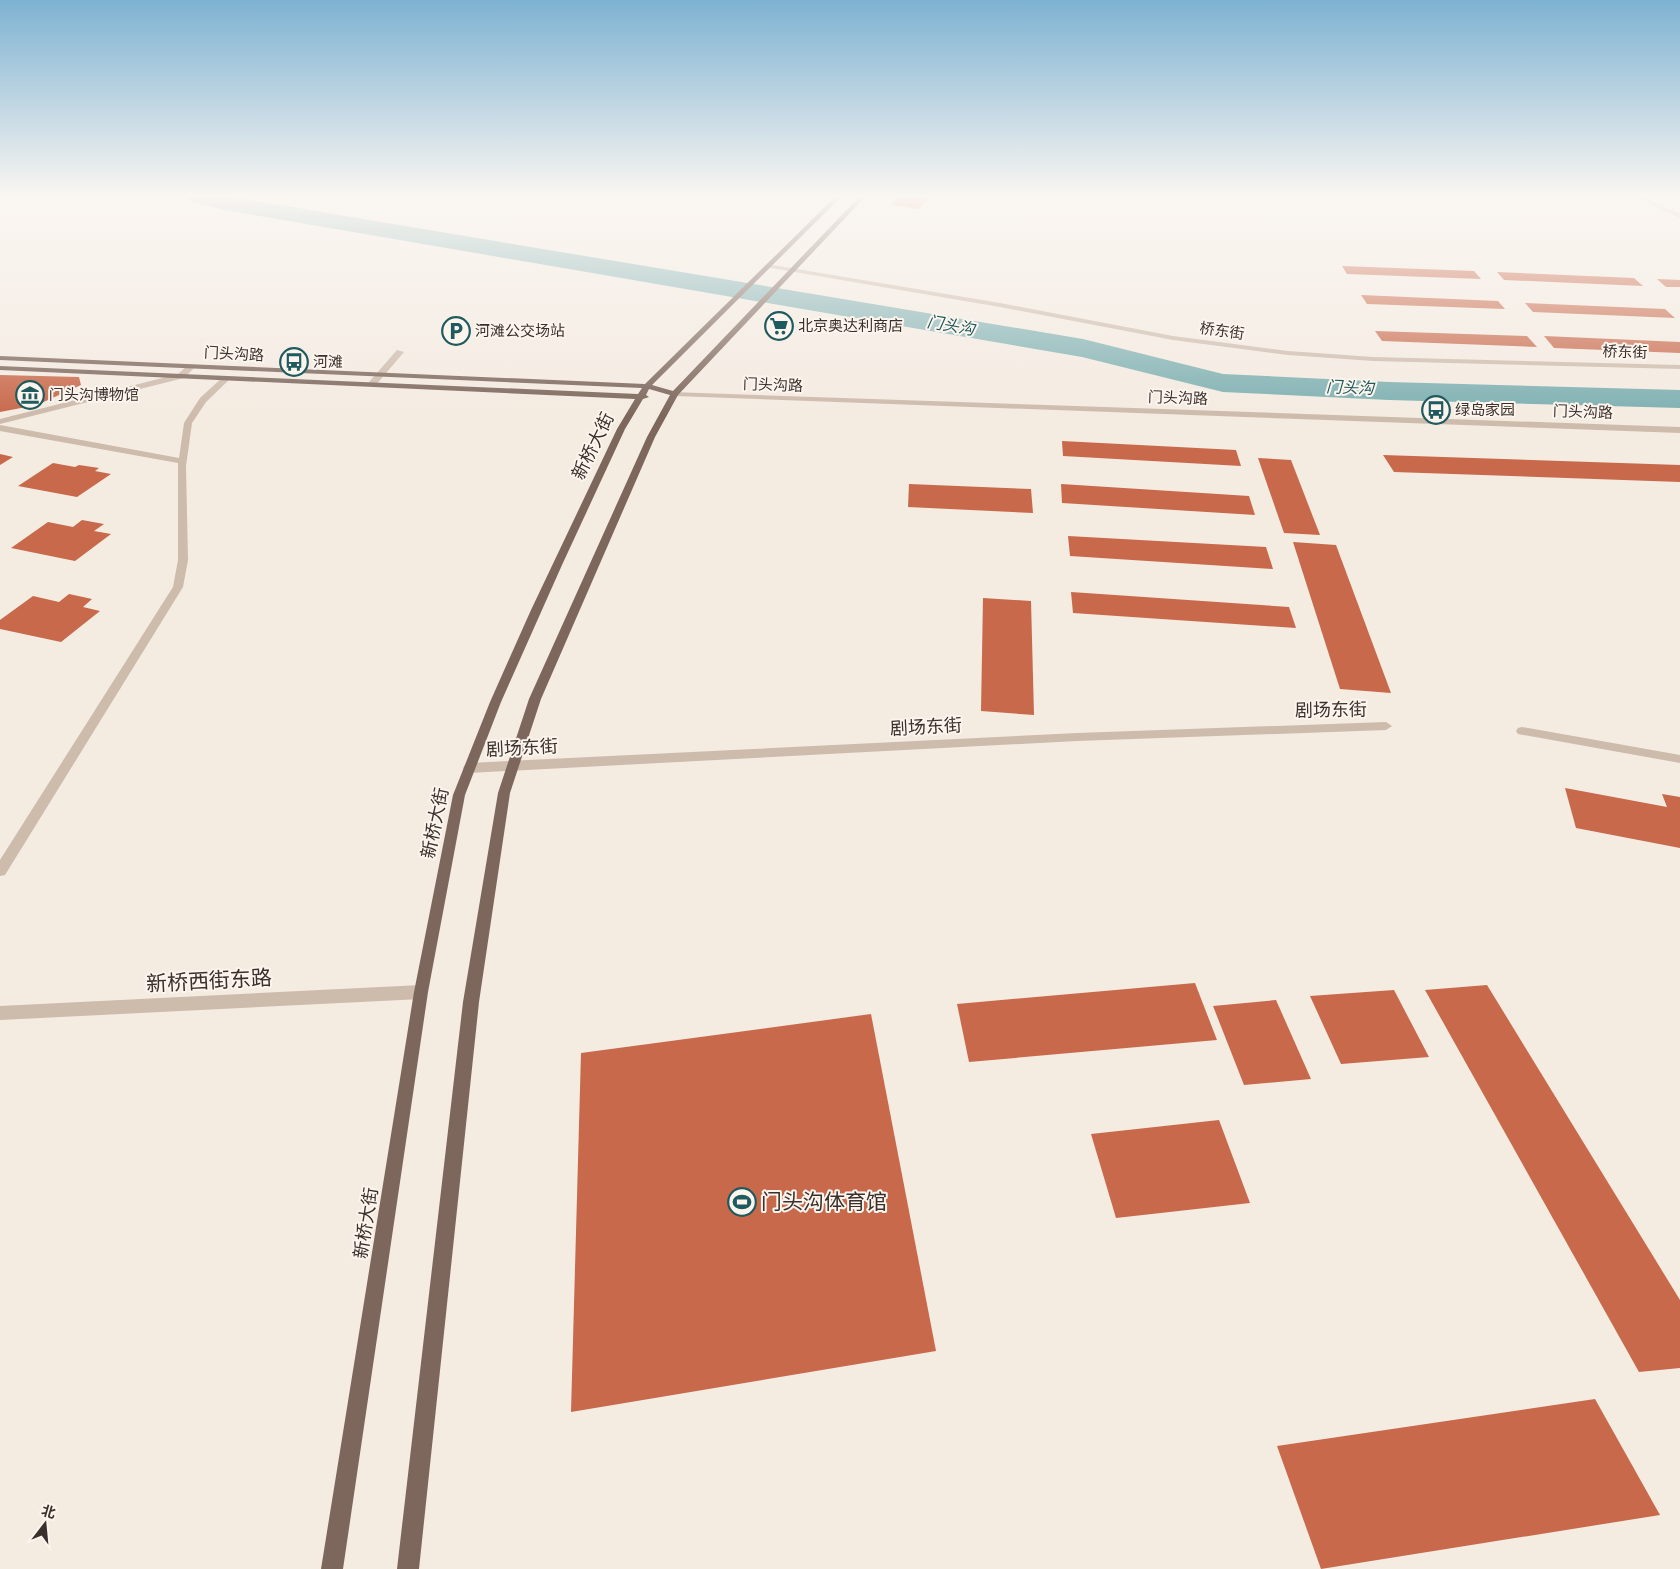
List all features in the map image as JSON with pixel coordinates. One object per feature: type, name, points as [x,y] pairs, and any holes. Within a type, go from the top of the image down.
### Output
[{"type":"main road","name":"新桥大街","points":[[332,1569],[421,992],[459,795],[468,768],[505,678],[621,429],[643,392],[764,269]]},
{"type":"main road","points":[[408,1569],[471,1002],[504,793],[512,766],[535,699],[651,437],[675,394],[793,270]]},
{"type":"main road","name":"门头沟路","points":[[0,358],[381,375],[675,394]]},
{"type":"main road","name":"门头沟路","points":[[0,368],[372,384],[675,394]]},
{"type":"street","name":"桥东街","points":[[788,269],[1000,305],[1173,338],[1304,355],[1680,367]]},
{"type":"street","points":[[372,384],[400,352]]},
{"type":"street","points":[[0,422],[181,376],[192,366]]},
{"type":"street","points":[[0,871],[178,587],[184,560],[184,537],[181,516],[182,461],[188,423],[204,400],[227,378]]},
{"type":"street","name":"门头沟路","points":[[675,394],[1680,430]]},
{"type":"street","points":[[0,428],[182,461]]},
{"type":"street","name":"剧场东街","points":[[468,768],[1077,737],[1386,726]]},
{"type":"street","points":[[1522,731],[1680,759]]},
{"type":"street","name":"新桥西街东路","points":[[0,1013],[421,992]]},
{"type":"building","points":[[1344,269],[1427,269],[1474,271],[1481,279],[1347,274]]},
{"type":"building","points":[[1497,272],[1634,278],[1643,286],[1504,280]]},
{"type":"building","points":[[1657,279],[1680,280],[1680,287],[1666,287]]},
{"type":"building","points":[[1361,295],[1498,301],[1505,309],[1367,304]]},
{"type":"building","points":[[1525,303],[1665,309],[1675,318],[1533,312]]},
{"type":"building","points":[[1375,331],[1527,336],[1537,347],[1382,341]]},
{"type":"building","points":[[1544,336],[1680,342],[1680,353],[1554,348]]},
{"type":"building","name":"门头沟博物馆","points":[[0,375],[79,377],[81,385],[37,405],[0,412]]},
{"type":"building","points":[[1062,441],[1236,450],[1241,466],[1063,456]]},
{"type":"building","points":[[0,454],[13,457],[0,465]]},
{"type":"building","points":[[1383,455],[1680,465],[1680,482],[1394,472]]},
{"type":"building","points":[[1258,458],[1291,460],[1320,535],[1284,533]]},
{"type":"building","points":[[53,463],[75,467],[79,465],[99,468],[95,471],[111,474],[77,497],[18,486]]},
{"type":"building","points":[[909,484],[1031,489],[1033,513],[908,507]]},
{"type":"building","points":[[1061,484],[1249,496],[1255,515],[1062,503]]},
{"type":"building","points":[[82,520],[104,524],[94,531],[111,534],[75,561],[11,548],[48,522],[73,527]]},
{"type":"building","points":[[1068,536],[1266,547],[1273,569],[1070,556]]},
{"type":"building","points":[[1293,542],[1336,545],[1391,693],[1340,689]]},
{"type":"building","points":[[1071,592],[1289,607],[1296,628],[1073,613]]},
{"type":"building","points":[[69,594],[92,599],[83,607],[100,611],[61,642],[0,629],[0,620],[33,596],[59,602]]},
{"type":"building","points":[[983,598],[1031,601],[1034,715],[981,711]]},
{"type":"building","points":[[1565,788],[1667,807],[1662,794],[1680,797],[1680,848],[1576,828]]},
{"type":"building","points":[[1195,983],[1217,1040],[969,1062],[957,1004]]},
{"type":"building","points":[[1487,985],[1680,1300],[1680,1368],[1639,1372],[1425,990]]},
{"type":"building","points":[[1394,990],[1429,1057],[1341,1064],[1310,996]]},
{"type":"building","points":[[1276,1000],[1311,1079],[1244,1085],[1213,1006]]},
{"type":"building","name":"门头沟体育馆","points":[[871,1014],[936,1351],[571,1412],[581,1053]]},
{"type":"building","points":[[1219,1120],[1250,1203],[1116,1218],[1091,1134]]},
{"type":"building","points":[[1595,1399],[1660,1515],[1321,1569],[1277,1446]]},
{"type":"waterway","name":"门头沟","points":[[617,269],[1083,348],[1223,383],[1389,391],[1680,399]]},
{"type":"place","name":"北京奥达利商店","points":[[779,326]]},
{"type":"place","name":"河滩公交场站","points":[[456,331]]},
{"type":"place","name":"河滩","points":[[294,362]]},
{"type":"place","name":"门头沟博物馆","points":[[30,395]]},
{"type":"place","name":"绿岛家园","points":[[1436,410]]},
{"type":"place","name":"门头沟体育馆","points":[[742,1202]]}]
